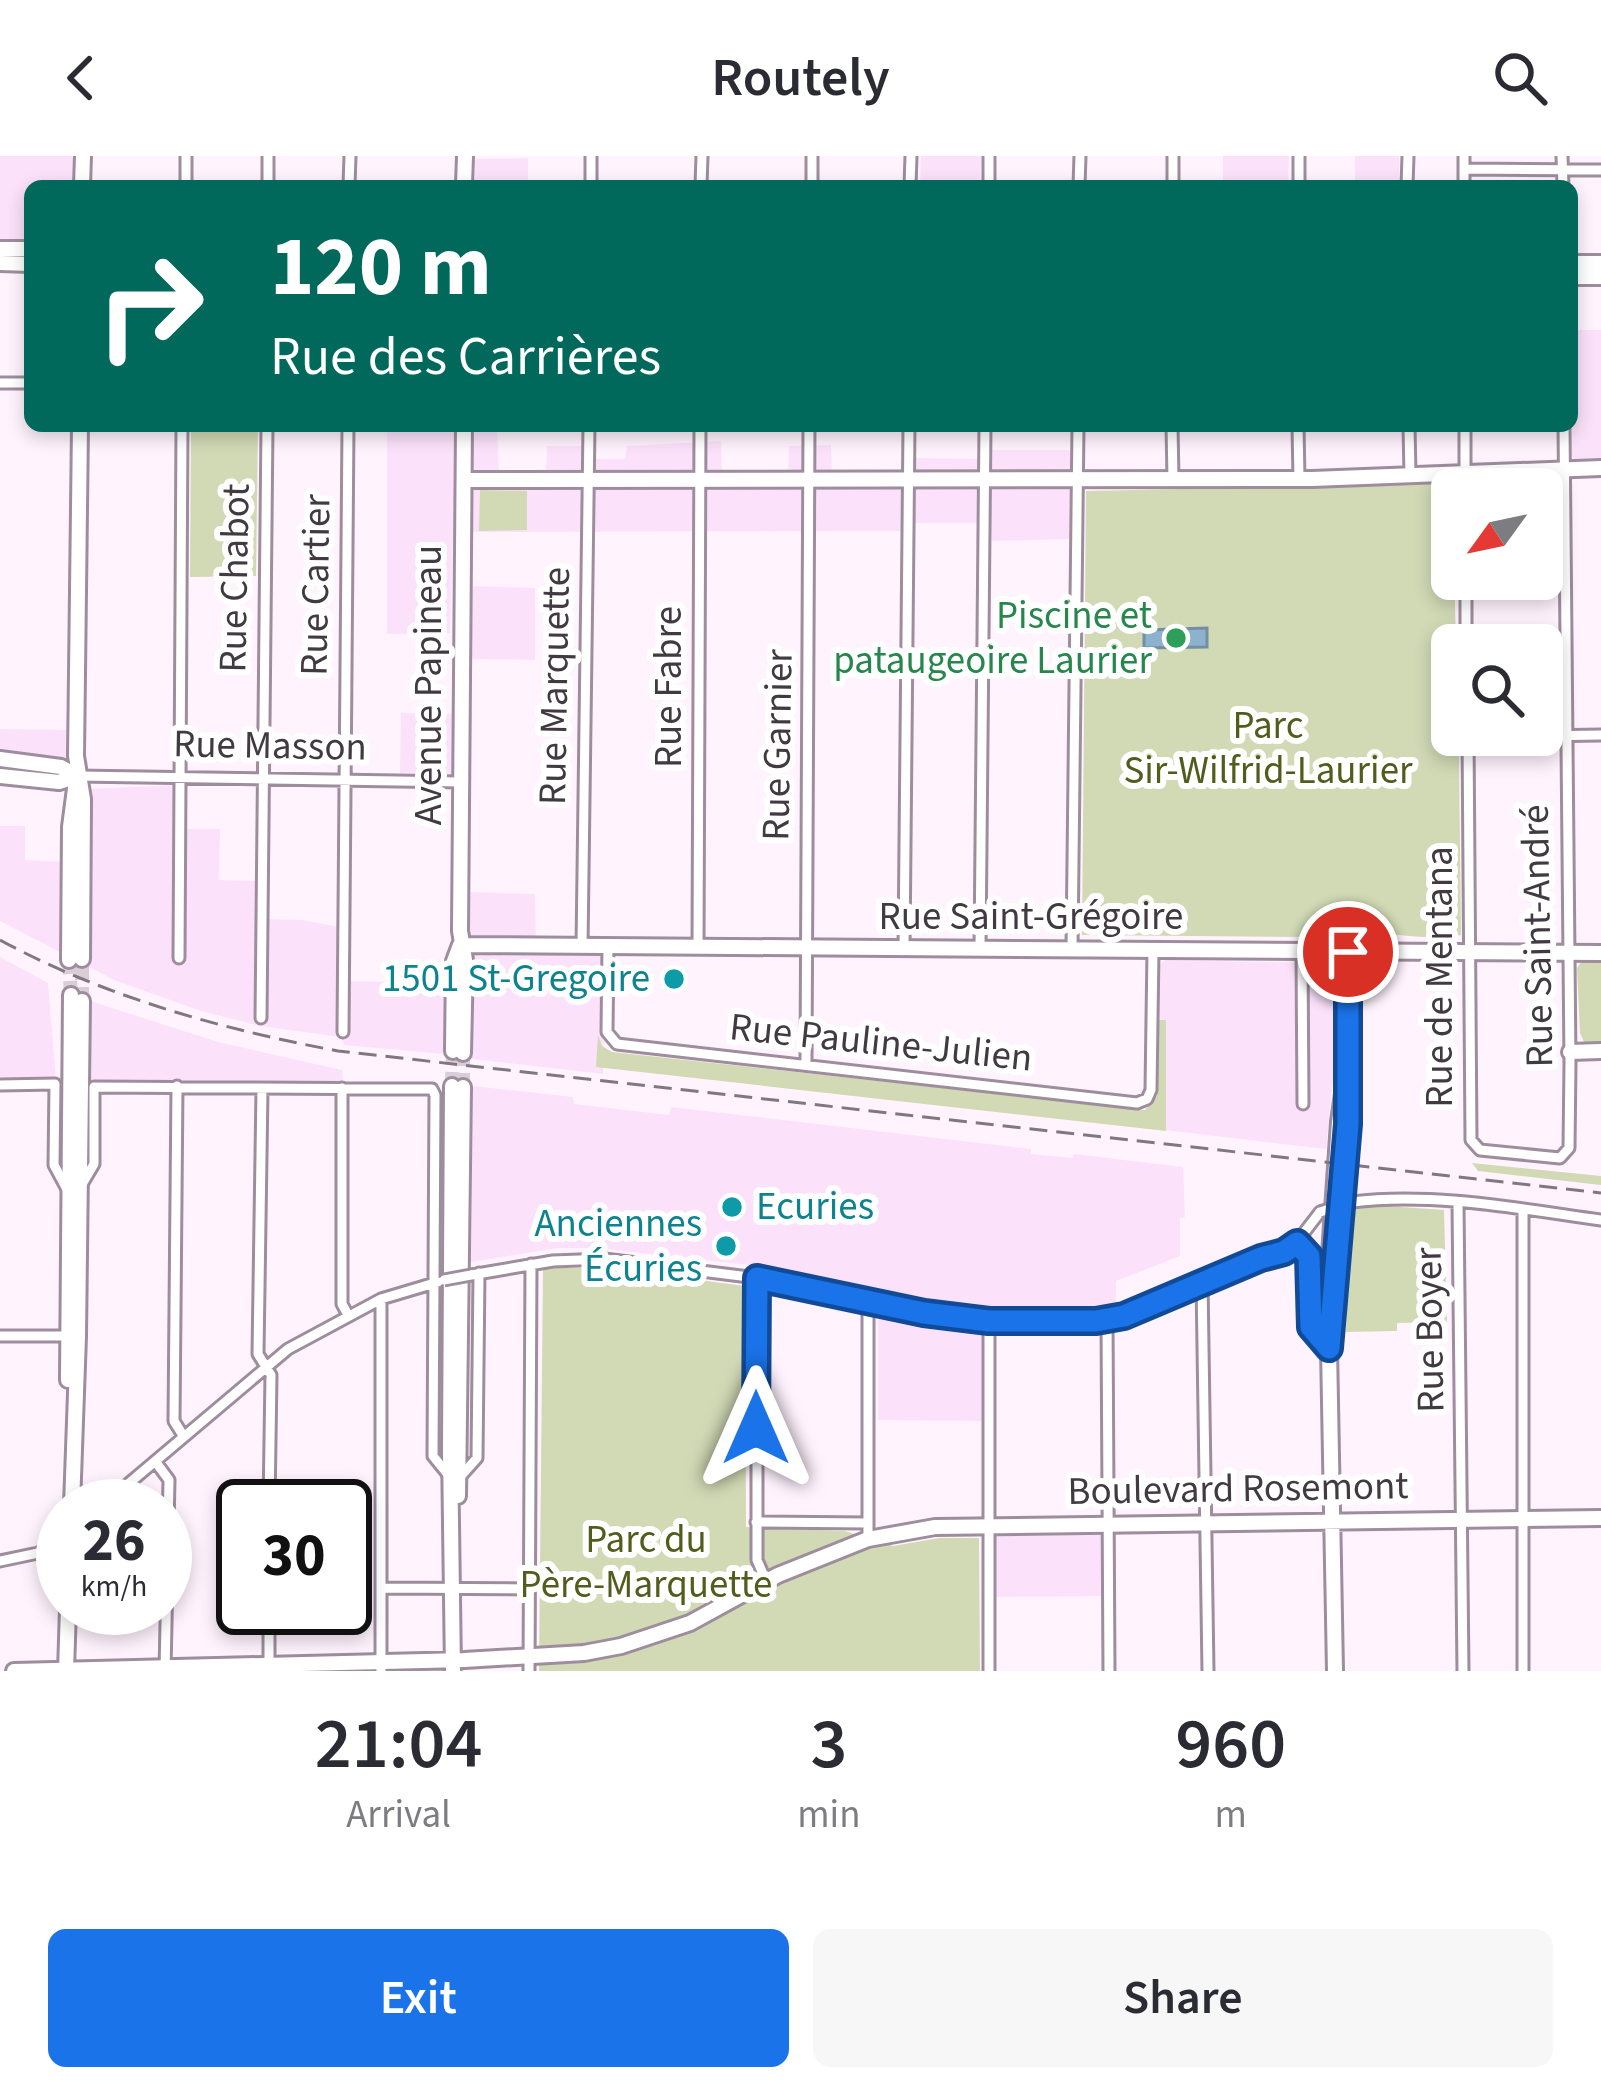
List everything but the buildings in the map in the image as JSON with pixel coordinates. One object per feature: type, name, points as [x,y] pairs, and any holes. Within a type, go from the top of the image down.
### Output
[{"type":"main road","points":[[76,960],[70,827],[77,776],[80,432]]},
{"type":"main road","name":"Avenue Papineau","points":[[458,1052],[454,961],[460,945],[464,432]]},
{"type":"main road","points":[[1564,470],[1601,468]]},
{"type":"main road","points":[[464,480],[1431,477]]},
{"type":"main road","name":"Rue Masson","points":[[0,759],[61,767],[77,776]]},
{"type":"main road","name":"Rue Masson","points":[[4,778],[59,782],[77,776]]},
{"type":"main road","name":"Rue Saint-Grégoire","points":[[460,945],[1601,953]]},
{"type":"main road","points":[[1335,1671],[1325,1328],[1331,1216],[1349,1051],[1348,952]]},
{"type":"main road","points":[[73,1479],[76,998]]},
{"type":"main road","points":[[1570,1052],[1601,1051]]},
{"type":"main road","points":[[453,1666],[458,1087]]},
{"type":"main road","name":"Boulevard Rosemont","points":[[14,1671],[529,1664],[650,1638],[723,1608],[766,1581],[873,1538],[934,1527],[1601,1518]]},
{"type":"main road","points":[[66,1670],[67,1635]]},
{"type":"street","points":[[1464,156],[1464,180]]},
{"type":"street","points":[[1562,156],[1563,180]]},
{"type":"street","points":[[1464,169],[1601,170]]},
{"type":"street","points":[[178,958],[182,432]]},
{"type":"street","name":"Rue Chabot","points":[[261,1018],[267,432]]},
{"type":"street","name":"Rue Cartier","points":[[343,1032],[348,432]]},
{"type":"street","name":"Rue Marquette","points":[[581,947],[589,432]]},
{"type":"street","name":"Rue Fabre","points":[[698,948],[700,432]]},
{"type":"street","name":"Rue Garnier","points":[[806,1064],[809,432]]},
{"type":"street","points":[[904,949],[909,432]]},
{"type":"street","points":[[980,949],[986,432]]},
{"type":"street","points":[[1072,948],[1078,432]]},
{"type":"street","points":[[1172,432],[1173,479]]},
{"type":"street","points":[[1298,432],[1299,478]]},
{"type":"street","points":[[1408,432],[1410,475]]},
{"type":"street","points":[[1465,432],[1465,468]]},
{"type":"street","name":"Rue Saint-André","points":[[1564,432],[1570,1052],[1570,1144],[1565,1156]]},
{"type":"street","points":[[1566,736],[1601,735]]},
{"type":"street","name":"Rue de Mentana","points":[[1468,756],[1474,1146],[1558,1159],[1565,1156]]},
{"type":"street","name":"Rue Masson","points":[[77,776],[461,782]]},
{"type":"street","name":"Rue Pauline-Julien","points":[[608,947],[610,1040],[617,1044],[1137,1103],[1147,1099],[1151,1090],[1153,950]]},
{"type":"street","points":[[1302,952],[1303,1104]]},
{"type":"street","points":[[0,1084],[55,1084],[54,1166],[74,1189],[94,1164],[94,1087],[432,1089],[438,1282],[433,1456],[455,1478],[477,1458],[475,1274]]},
{"type":"street","points":[[177,1086],[174,1420],[184,1437]]},
{"type":"street","points":[[342,1088],[342,1304],[348,1315]]},
{"type":"street","points":[[262,1089],[258,1354],[271,1375],[269,1479]]},
{"type":"street","points":[[134,1479],[304,1338],[381,1299],[438,1282],[531,1264],[605,1259],[757,1278],[924,1313],[989,1321],[1107,1320],[1284,1252],[1297,1243],[1320,1212],[1352,1202],[1458,1204],[1601,1220]]},
{"type":"street","name":"Rue Boyer","points":[[1458,1204],[1463,1671]]},
{"type":"street","points":[[1522,1210],[1522,1671]]},
{"type":"street","points":[[1297,1243],[1309,1256],[1311,1327],[1329,1348]]},
{"type":"street","points":[[529,1664],[531,1264]]},
{"type":"street","points":[[757,1278],[757,1561],[766,1581]]},
{"type":"street","points":[[1202,1282],[1208,1671]]},
{"type":"street","points":[[381,1299],[381,1666]]},
{"type":"street","points":[[868,1301],[866,1522],[873,1538]]},
{"type":"street","points":[[1107,1320],[1109,1671]]},
{"type":"street","points":[[989,1321],[989,1671]]},
{"type":"street","points":[[0,1336],[73,1336]]},
{"type":"street","points":[[155,1461],[169,1480],[165,1668]]},
{"type":"street","points":[[756,1522],[866,1522]]},
{"type":"street","points":[[0,1562],[36,1553]]},
{"type":"street","points":[[381,1588],[530,1589]]},
{"type":"street","points":[[268,1668],[269,1635]]},
{"type":"shaded area","points":[[0,156],[76,156],[75,180],[24,180],[24,242],[0,242]]},
{"type":"shaded area","points":[[921,156],[981,156],[980,180],[920,180]]},
{"type":"shaded area","points":[[1223,156],[1289,156],[1288,180],[1223,180]]},
{"type":"shaded area","points":[[1355,156],[1399,156],[1399,180],[1355,180]]},
{"type":"shaded area","points":[[528,158],[528,180],[475,180],[475,159]]},
{"type":"shaded area","points":[[1578,330],[1601,330],[1601,458],[1575,460],[1572,432],[1578,432]]},
{"type":"shaded area","points":[[387,432],[456,432],[450,633],[387,634]]},
{"type":"shaded area","points":[[473,432],[497,432],[499,473],[546,473],[547,446],[586,446],[587,459],[625,459],[627,446],[721,441],[722,480],[788,480],[789,446],[831,445],[832,480],[914,477],[914,458],[989,459],[990,450],[1071,450],[1070,539],[992,541],[991,523],[914,523],[903,531],[471,532]]},
{"type":"shaded area","points":[[470,586],[535,588],[535,660],[470,659]]},
{"type":"shaded area","points":[[401,713],[452,714],[452,774],[400,773]]},
{"type":"shaded area","points":[[0,729],[70,730],[68,762],[0,753]]},
{"type":"shaded area","points":[[179,785],[180,829],[220,829],[219,880],[260,881],[261,919],[344,928],[343,981],[387,982],[388,972],[446,977],[444,1054],[344,1045],[341,1037],[260,1026],[201,1011],[86,965],[87,789]]},
{"type":"shaded area","points":[[0,826],[25,826],[25,860],[66,862],[62,953],[0,921]]},
{"type":"shaded area","points":[[468,892],[535,894],[536,944],[605,946],[603,1074],[464,1058]]},
{"type":"shaded area","points":[[0,957],[48,983],[56,1080],[0,1080]]},
{"type":"shaded area","points":[[1165,960],[1333,963],[1337,1036],[1326,1149],[1165,1130],[1158,1021],[1160,964]]},
{"type":"shaded area","points":[[84,999],[218,1042],[342,1070],[343,1085],[84,1080]]},
{"type":"shaded area","points":[[473,1086],[573,1097],[574,1104],[669,1115],[671,1107],[1031,1149],[1031,1154],[1073,1158],[1074,1154],[1183,1167],[1185,1217],[1180,1218],[1180,1256],[1116,1281],[1116,1303],[1092,1312],[1009,1312],[907,1300],[750,1265],[596,1248],[558,1248],[471,1262]]},
{"type":"shaded area","points":[[883,1316],[927,1327],[987,1332],[986,1421],[878,1420],[878,1320]]},
{"type":"shaded area","points":[[1108,1522],[1109,1596],[992,1597],[991,1525]]},
{"type":"green space","points":[[191,432],[258,432],[256,576],[190,577]]},
{"type":"green space","name":"Parc Sir-Wilfrid-Laurier","points":[[1431,483],[1431,600],[1455,600],[1455,624],[1431,624],[1431,756],[1459,756],[1461,935],[1348,931],[1309,937],[1082,935],[1086,491]]},
{"type":"green space","points":[[480,490],[527,491],[527,530],[479,531]]},
{"type":"green space","points":[[1581,962],[1601,962],[1601,1042],[1584,1042],[1577,968]]},
{"type":"green space","points":[[1158,1020],[1166,1020],[1166,1131],[596,1067],[598,1035],[602,1046],[612,1052],[1145,1110],[1157,1096]]},
{"type":"green space","points":[[1472,1163],[1601,1176],[1601,1185],[1478,1171]]},
{"type":"green space","points":[[1351,1208],[1444,1210],[1447,1322],[1397,1323],[1397,1331],[1346,1332]]},
{"type":"green space","name":"Parc du Père-Marquette","points":[[543,1268],[607,1268],[745,1286],[746,1527],[845,1531],[893,1546],[939,1538],[979,1538],[980,1671],[539,1671]]},
{"type":"water","name":"Piscine et pataugeoire Laurier","points":[[1207,628],[1207,647],[1144,648],[1144,630]]},
{"type":"tunnel","points":[[82,959],[82,1001]]},
{"type":"tunnel","points":[[69,960],[71,995]]},
{"type":"tunnel","points":[[452,1086],[453,1051]]},
{"type":"tunnel","points":[[463,1053],[463,1087]]},
{"type":"railway","points":[[0,940],[81,978],[164,1009],[338,1051],[1601,1193]]},
{"type":"place","name":"Piscine et pataugeoire Laurier","points":[[1176,638]]},
{"type":"place","name":"1501 St-Gregoire","points":[[674,979]]},
{"type":"place","name":"Ecuries","points":[[732,1207]]},
{"type":"place","name":"Anciennes Écuries","points":[[726,1246]]},
{"type":"route","points":[[756,1428],[757,1278],[924,1313],[989,1321],[1107,1320],[1297,1243],[1309,1256],[1311,1327],[1329,1348],[1348,1124],[1348,952]]}]
